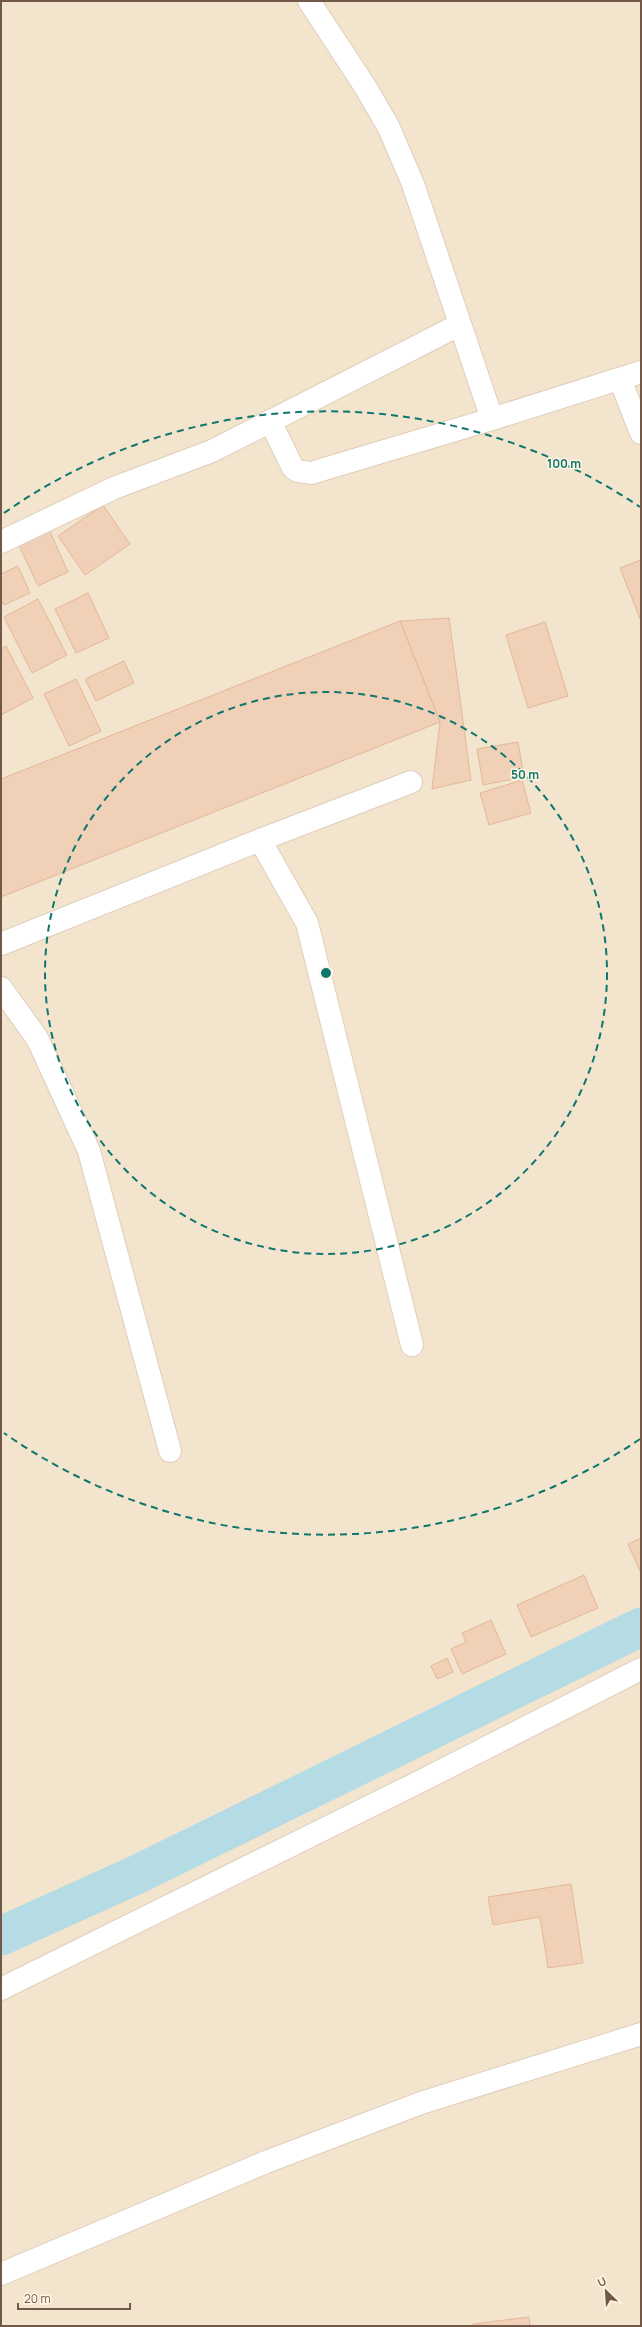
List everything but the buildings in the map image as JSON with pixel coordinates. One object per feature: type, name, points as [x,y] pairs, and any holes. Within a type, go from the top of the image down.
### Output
[{"type":"street","points":[[309,1],[366,88],[389,128],[413,184],[459,325],[492,419]]},
{"type":"street","points":[[1,542],[114,488],[212,451],[459,325]]},
{"type":"street","points":[[270,421],[293,468],[298,471],[312,473],[492,419],[641,372]]},
{"type":"street","points":[[620,379],[641,433]]},
{"type":"street","points":[[1,944],[260,840],[412,782]]},
{"type":"street","points":[[260,840],[307,922],[412,1345]]},
{"type":"street","points":[[1,988],[37,1038],[89,1151],[170,1451]]},
{"type":"street","points":[[1,1989],[415,1784],[641,1669]]},
{"type":"street","points":[[1,2274],[266,2162],[421,2103],[641,2034]]},
{"type":"shaded area","points":[[1,1],[641,1],[641,2326],[1,2326]]},
{"type":"waterway","points":[[1,1936],[138,1874],[641,1627]]}]
